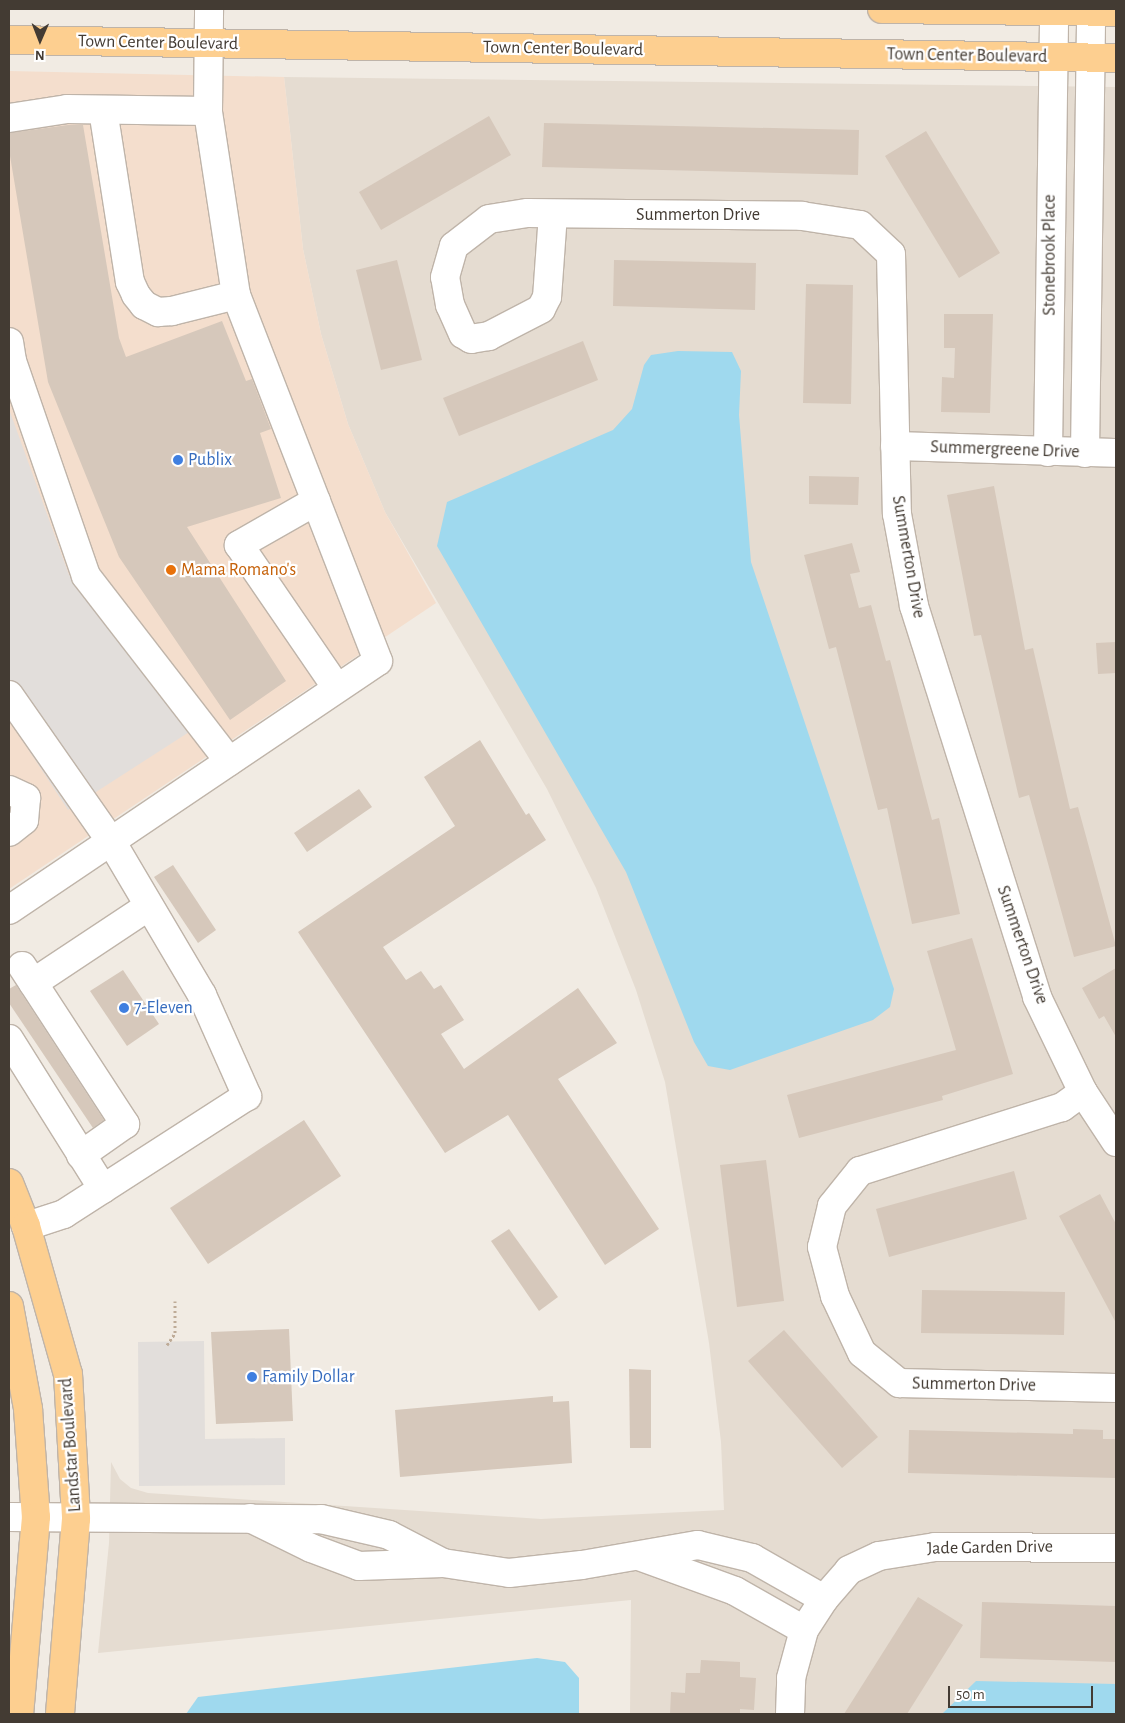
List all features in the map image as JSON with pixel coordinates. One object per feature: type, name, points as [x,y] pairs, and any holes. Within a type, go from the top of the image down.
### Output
[{"type":"main road","points":[[882,9],[1099,11]]},
{"type":"main road","name":"Town Center Boulevard","points":[[9,40],[1116,58]]},
{"type":"main road","name":"Landstar Boulevard","points":[[9,1183],[26,1226],[68,1374],[76,1520],[60,1714]]},
{"type":"main road","points":[[9,1306],[28,1409],[36,1517],[19,1714]]},
{"type":"street","points":[[9,910],[378,661],[236,295],[208,111],[209,9]]},
{"type":"street","name":"Stonebrook Place","points":[[1048,452],[1054,10]]},
{"type":"street","name":"Stonebrook Place","points":[[1085,453],[1089,58],[1099,11]]},
{"type":"street","points":[[9,118],[67,109],[208,111]]},
{"type":"street","points":[[103,110],[130,282],[136,295],[144,305],[158,312],[172,311],[236,295]]},
{"type":"street","name":"Summerton Drive","points":[[553,214],[547,297],[541,309],[489,336],[471,339],[462,334],[450,305],[445,277],[454,246],[489,219],[528,213],[802,216],[860,225],[890,254],[897,514],[914,606],[1037,997],[1083,1092],[1116,1142]]},
{"type":"street","points":[[9,342],[12,361],[86,576],[229,761]]},
{"type":"street","name":"Summergreene Drive","points":[[895,446],[1116,453]]},
{"type":"street","points":[[316,501],[239,545],[337,688]]},
{"type":"street","points":[[9,695],[111,841],[202,996],[247,1096],[64,1214],[26,1226]]},
{"type":"street","points":[[9,790],[26,798],[24,820],[9,832]]},
{"type":"street","points":[[81,1155],[125,1124],[18,968],[149,906]]},
{"type":"street","points":[[9,1039],[103,1189]]},
{"type":"street","name":"Summerton Drive","points":[[1083,1092],[1062,1107],[860,1170],[832,1206],[822,1247],[835,1296],[862,1352],[899,1383],[1116,1388]]},
{"type":"street","points":[[9,1517],[76,1520],[321,1519],[389,1535],[442,1563]]},
{"type":"street","points":[[250,1518],[311,1548],[359,1566],[442,1563],[508,1574],[639,1556],[698,1545],[752,1558],[824,1599]]},
{"type":"street","name":"Jade Garden Drive","points":[[790,1714],[791,1678],[804,1630],[824,1599],[849,1570],[879,1556],[935,1547],[1116,1548]]},
{"type":"street","points":[[639,1556],[735,1591],[804,1630]]},
{"type":"street","points":[[735,1591],[752,1558]]},
{"type":"path","points":[[167,1345],[175,1333],[175,1301]]},
{"type":"shaded area","points":[[9,71],[284,77],[303,249],[321,334],[348,424],[385,512],[436,603],[9,889]]},
{"type":"shaded area","points":[[284,77],[1116,87],[1116,1714],[630,1714],[631,1600],[98,1653],[109,1543],[111,1462],[120,1479],[131,1488],[148,1493],[541,1519],[724,1510],[721,1442],[709,1343],[665,1082],[636,990],[596,888],[547,789],[385,512],[348,424],[321,334],[303,249]]},
{"type":"shaded area","points":[[9,409],[69,575],[214,716],[68,810],[9,720]]},
{"type":"shaded area","points":[[204,1341],[205,1439],[285,1438],[285,1485],[139,1486],[138,1342]]},
{"type":"water","points":[[678,351],[732,352],[741,371],[739,415],[751,562],[894,989],[890,1007],[873,1020],[730,1070],[708,1066],[694,1042],[626,872],[437,546],[447,502],[613,430],[632,409],[644,365],[651,355]]},
{"type":"water","points":[[537,1658],[565,1662],[579,1678],[579,1714],[186,1714],[198,1697]]},
{"type":"water","points":[[976,1681],[1116,1684],[1116,1714],[942,1714]]},
{"type":"building","points":[[489,116],[511,155],[381,230],[359,192]]},
{"type":"building","points":[[544,123],[859,130],[858,175],[542,167]]},
{"type":"building","points":[[68,125],[83,125],[119,338],[126,357],[222,321],[246,381],[252,379],[271,429],[260,433],[281,498],[187,527],[286,681],[230,720],[119,557],[48,382],[9,150],[9,133]]},
{"type":"building","points":[[926,131],[1000,253],[959,278],[885,156]]},
{"type":"building","points":[[397,260],[422,360],[381,370],[356,270]]},
{"type":"building","points":[[614,260],[756,263],[755,310],[613,306]]},
{"type":"building","points":[[806,284],[853,285],[851,404],[803,403]]},
{"type":"building","points":[[944,314],[993,314],[990,413],[941,412],[942,377],[954,378],[955,348],[944,348]]},
{"type":"building","points":[[583,341],[598,380],[459,436],[443,398]]},
{"type":"building","points":[[809,476],[859,477],[858,505],[809,504]]},
{"type":"building","points":[[994,486],[1025,650],[1033,648],[1070,809],[1078,807],[1116,946],[1074,957],[1029,795],[1019,798],[981,635],[974,636],[947,495]]},
{"type":"building","points":[[852,543],[860,572],[850,574],[859,608],[871,605],[886,661],[890,660],[932,820],[939,818],[960,914],[912,924],[887,808],[878,810],[836,647],[829,649],[804,555]]},
{"type":"building","points":[[1116,642],[1116,673],[1098,674],[1096,643]]},
{"type":"building","points":[[480,740],[526,815],[529,813],[546,840],[383,947],[406,980],[421,971],[434,989],[441,985],[464,1020],[441,1034],[464,1069],[578,988],[617,1043],[558,1079],[659,1229],[605,1265],[508,1115],[445,1153],[298,932],[455,826],[424,777]]},
{"type":"building","points":[[359,789],[372,807],[307,852],[294,833]]},
{"type":"building","points":[[173,865],[216,930],[198,943],[154,877]]},
{"type":"building","points":[[972,938],[1013,1074],[942,1096],[943,1100],[799,1138],[787,1095],[956,1050],[927,951]]},
{"type":"building","points":[[1116,968],[1116,1037],[1104,1016],[1099,1019],[1082,988]]},
{"type":"building","name":"7-Eleven","points":[[123,970],[159,1024],[127,1046],[90,991]]},
{"type":"building","points":[[16,985],[104,1120],[93,1128],[9,1003],[9,989]]},
{"type":"building","points":[[304,1120],[341,1176],[208,1264],[170,1208]]},
{"type":"building","points":[[766,1160],[784,1301],[737,1307],[720,1165]]},
{"type":"building","points":[[1014,1171],[1027,1219],[889,1257],[876,1209]]},
{"type":"building","points":[[1100,1194],[1116,1224],[1116,1323],[1059,1216]]},
{"type":"building","points":[[509,1229],[558,1297],[539,1311],[491,1241]]},
{"type":"building","points":[[922,1290],[1065,1292],[1064,1335],[921,1333]]},
{"type":"building","name":"Family Dollar","points":[[289,1329],[293,1421],[216,1424],[211,1332]]},
{"type":"building","points":[[784,1330],[878,1437],[842,1468],[748,1361]]},
{"type":"building","points":[[629,1369],[651,1370],[651,1448],[630,1448]]},
{"type":"building","points":[[553,1396],[553,1402],[569,1401],[572,1463],[400,1477],[395,1410]]},
{"type":"building","points":[[1073,1429],[1103,1430],[1103,1439],[1116,1439],[1116,1478],[908,1473],[909,1430],[1073,1434]]},
{"type":"building","points":[[918,1597],[963,1625],[907,1714],[844,1714]]},
{"type":"building","points":[[982,1602],[1116,1606],[1116,1662],[980,1658]]},
{"type":"building","points":[[701,1660],[740,1662],[740,1677],[756,1678],[754,1710],[740,1709],[740,1714],[670,1714],[671,1692],[685,1693],[686,1673],[700,1673]]},
{"type":"place","name":"Publix","points":[[178,460]]},
{"type":"place","name":"Mama Romano's","points":[[171,570]]},
{"type":"place","name":"7-Eleven","points":[[124,1008]]},
{"type":"place","name":"Family Dollar","points":[[252,1377]]}]
